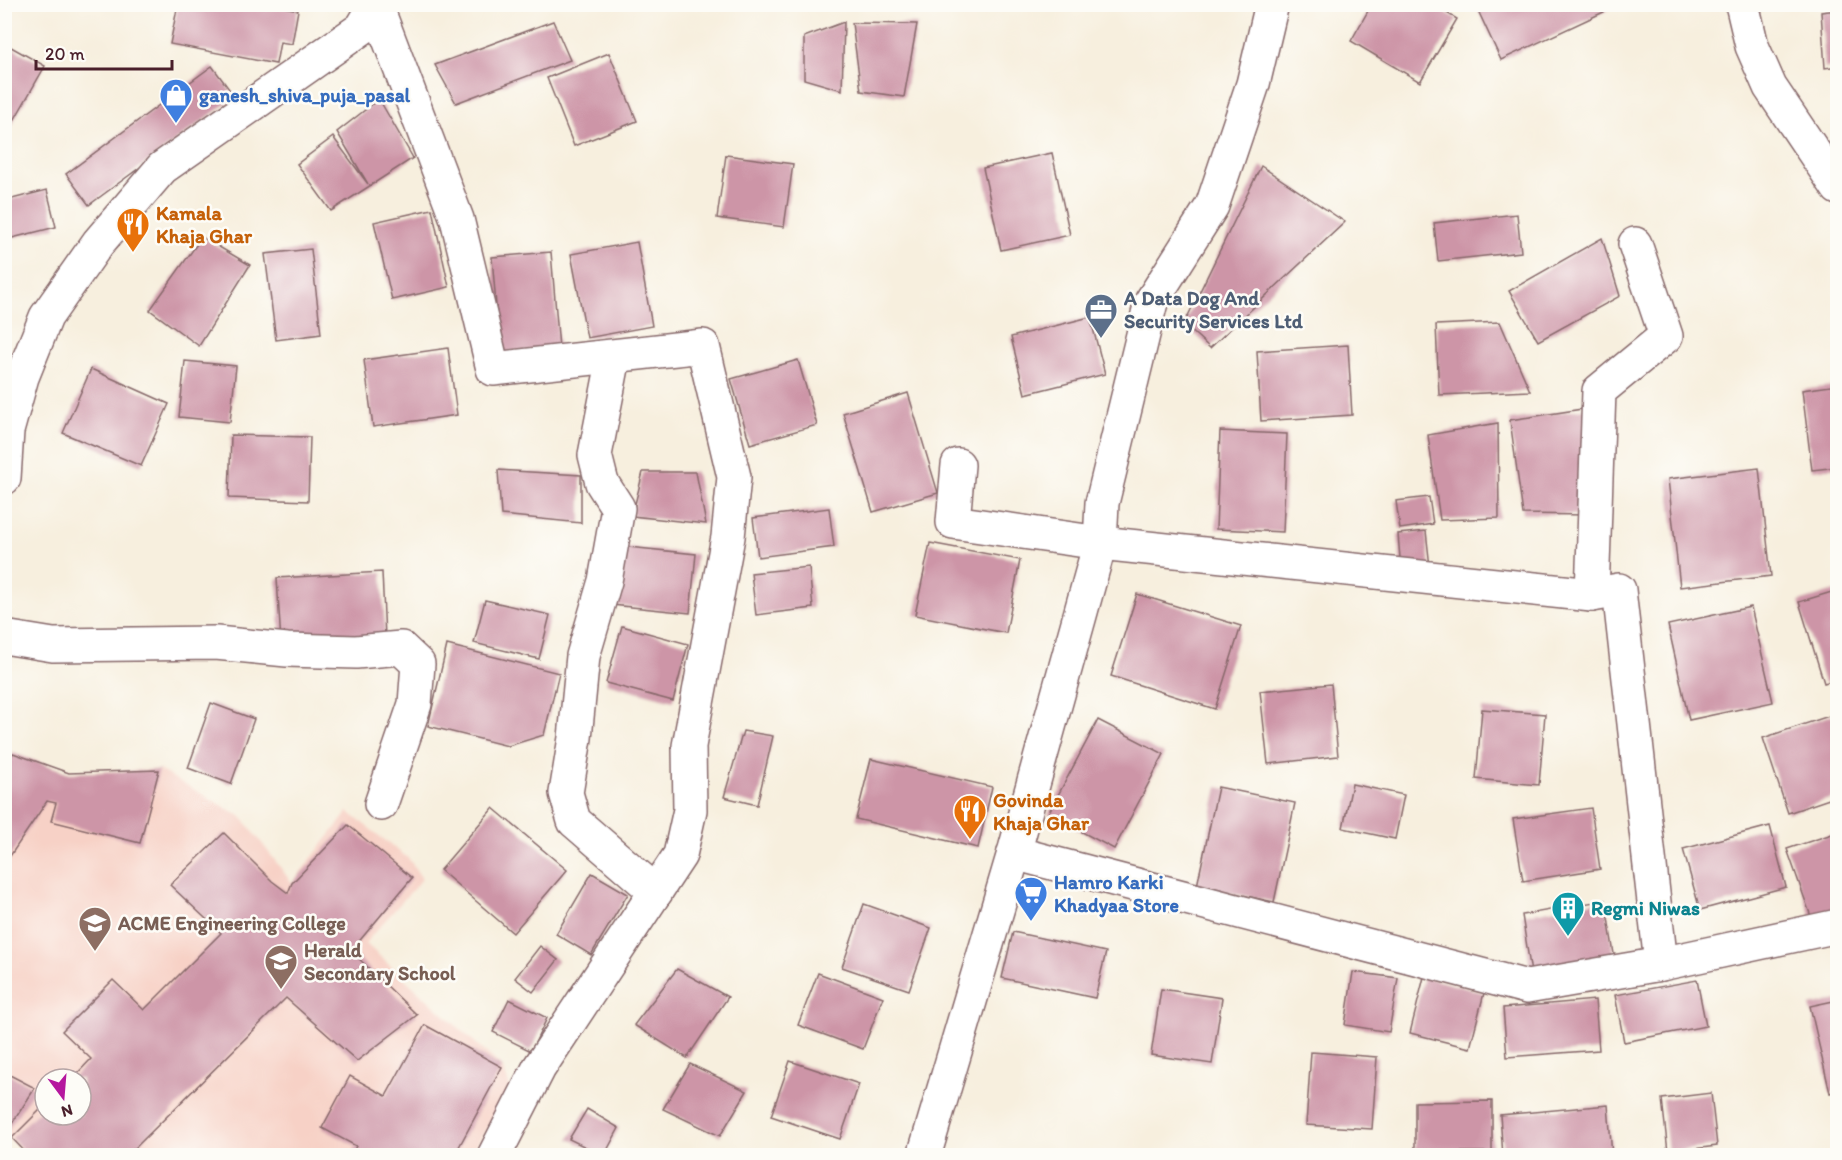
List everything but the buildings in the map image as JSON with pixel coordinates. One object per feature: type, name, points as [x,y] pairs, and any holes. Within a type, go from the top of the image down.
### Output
[{"type":"street","points":[[924,1155],[1014,853],[1100,543],[1102,503],[1151,302],[1212,207],[1253,84],[1272,4]]},
{"type":"street","points":[[1742,4],[1752,46],[1770,87],[1838,188]]},
{"type":"street","points":[[375,5],[457,219],[493,369],[703,346],[734,477],[728,537],[688,746],[690,810],[680,855],[539,1068],[494,1155]]},
{"type":"street","points":[[4,477],[7,431],[22,376],[46,317],[98,243],[162,168],[362,28],[375,5]]},
{"type":"street","points":[[1592,595],[1599,391],[1666,336],[1635,244]]},
{"type":"street","points":[[614,357],[595,455],[602,483],[618,508],[605,581],[583,656],[575,738],[566,793],[574,821],[656,892]]},
{"type":"street","points":[[958,465],[953,522],[1100,543],[1592,595],[1619,590],[1662,964]]},
{"type":"street","points":[[4,637],[53,645],[216,643],[287,650],[356,652],[401,648],[418,664],[415,704],[381,804]]},
{"type":"street","points":[[1014,853],[1527,987],[1662,964],[1838,926]]},
{"type":"shaded area","name":"Herald Secondary School","points":[[13,753],[69,773],[159,770],[242,817],[292,883],[348,812],[409,859],[422,879],[365,943],[502,1067],[511,1089],[470,1155],[26,1156],[5,1134],[4,766]]},
{"type":"place","name":"ganesh_shiva_puja_pasal","points":[[176,124]]},
{"type":"place","name":"Kamala Khaja Ghar","points":[[133,253]]},
{"type":"place","name":"A Data Dog And Security Services Ltd","points":[[1101,339]]},
{"type":"place","name":"Govinda Khaja Ghar","points":[[970,840]]},
{"type":"place","name":"Hamro Karki Khadyaa Store","points":[[1031,922]]},
{"type":"place","name":"Regmi Niwas","points":[[1568,937]]},
{"type":"place","name":"ACME Engineering College","points":[[95,952]]},
{"type":"place","name":"Herald Secondary School","points":[[281,990]]}]
